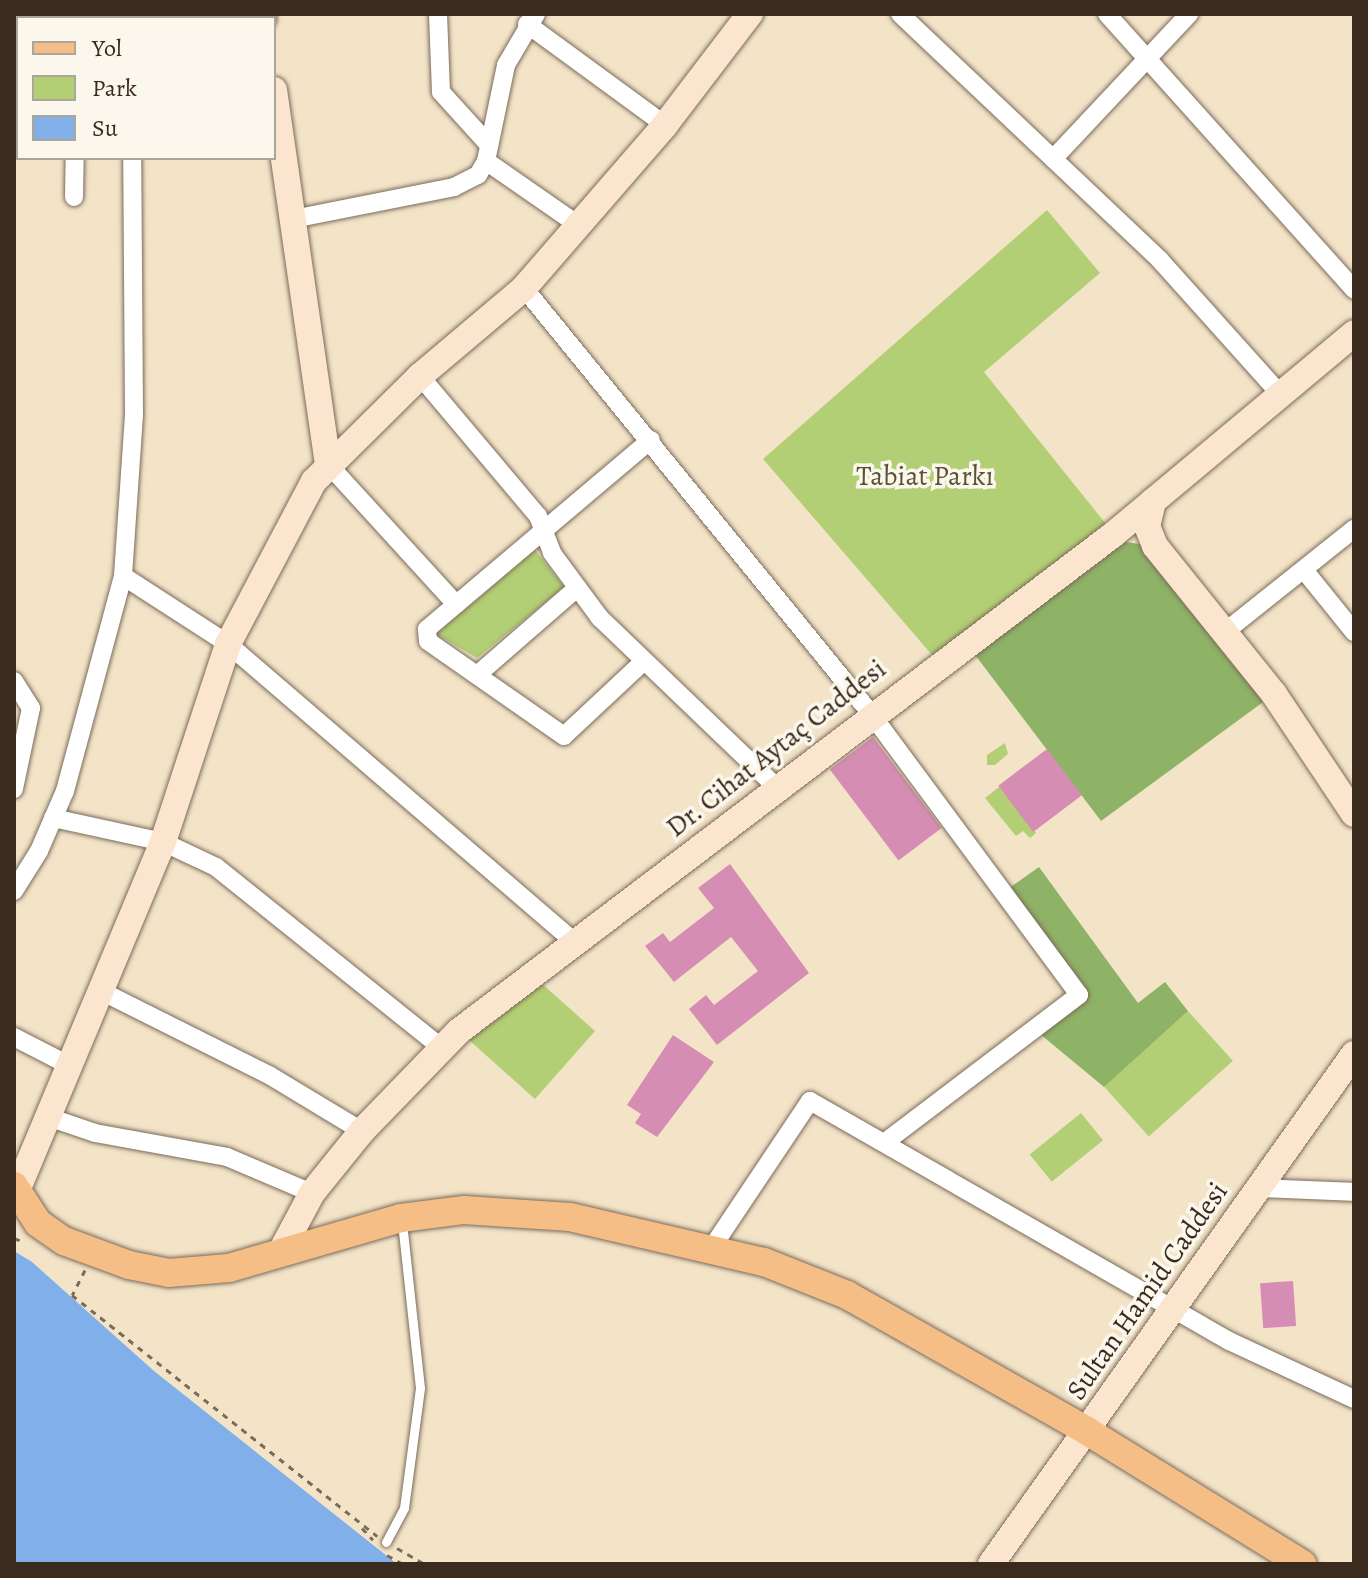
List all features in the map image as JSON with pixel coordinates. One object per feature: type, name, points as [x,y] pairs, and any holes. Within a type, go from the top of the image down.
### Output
[{"type":"main road","points":[[15,1191],[50,1233],[141,1269],[203,1272],[401,1218],[464,1210],[525,1212],[711,1249],[823,1282],[1087,1431],[1302,1564]]},
{"type":"street","points":[[438,14],[441,92],[487,153],[578,225]]},
{"type":"street","points":[[15,1191],[51,1118],[163,842],[228,644],[303,499],[328,464],[420,376],[524,288],[665,125],[750,14]]},
{"type":"street","points":[[900,14],[1159,259],[1282,396]]},
{"type":"street","points":[[1107,14],[1354,289]]},
{"type":"street","points":[[1053,159],[1189,14]]},
{"type":"street","points":[[293,219],[454,187],[478,175],[487,153],[506,65],[531,19],[665,125]]},
{"type":"street","points":[[276,104],[328,464],[456,604]]},
{"type":"street","points":[[74,197],[75,160]]},
{"type":"street","points":[[14,891],[53,818],[82,735],[123,576],[134,414],[132,160]]},
{"type":"street","points":[[524,288],[651,440],[872,715],[1079,995],[885,1142]]},
{"type":"street","name":"Dr. Cihat Aytaç Caddesi","points":[[280,1253],[312,1193],[362,1131],[441,1047],[500,996],[1096,547],[1282,396],[1354,333]]},
{"type":"street","points":[[420,376],[538,516],[577,588],[643,662],[777,788]]},
{"type":"street","points":[[643,662],[564,736],[428,641],[427,629],[651,440]]},
{"type":"street","points":[[1153,501],[1147,526],[1155,546],[1226,631],[1354,814]]},
{"type":"street","points":[[1226,631],[1354,529]]},
{"type":"street","points":[[1096,547],[1118,541],[1155,546]]},
{"type":"street","points":[[1304,570],[1354,632]]},
{"type":"street","points":[[123,576],[228,644],[575,942]]},
{"type":"street","points":[[477,675],[577,588]]},
{"type":"street","points":[[14,681],[31,708],[14,789]]},
{"type":"street","points":[[53,818],[163,842],[234,880],[441,1047]]},
{"type":"street","points":[[103,992],[269,1075],[362,1131]]},
{"type":"street","points":[[14,1037],[72,1067]]},
{"type":"street","name":"Sultan Hamid Caddesi","points":[[991,1564],[1354,1054]]},
{"type":"street","points":[[711,1249],[810,1101],[1174,1309],[1354,1399]]},
{"type":"street","points":[[51,1118],[95,1133],[227,1157],[312,1193]]},
{"type":"street","points":[[1259,1188],[1354,1192]]},
{"type":"lane","points":[[386,1542],[404,1508],[420,1388],[401,1218]]},
{"type":"path","points":[[84,1274],[72,1295],[318,1494],[386,1542],[425,1564]]},
{"type":"green space","name":"Tabiat Parkı","points":[[1047,210],[1100,273],[984,372],[1114,534],[939,663],[763,459]]},
{"type":"green space","points":[[1118,541],[1155,546],[1274,694],[1101,821],[966,643]]},
{"type":"green space","points":[[535,550],[564,587],[477,658],[436,634]]},
{"type":"green space","points":[[1005,743],[1008,754],[995,765],[987,765],[987,755]]},
{"type":"green space","points":[[999,787],[1036,833],[1030,838],[1023,831],[1016,836],[985,798]]},
{"type":"green space","points":[[1039,867],[1138,1003],[1165,982],[1188,1011],[1104,1087],[1034,1029],[1079,995],[1005,891]]},
{"type":"green space","points":[[531,974],[595,1031],[535,1099],[459,1031]]},
{"type":"green space","points":[[1188,1011],[1233,1061],[1149,1136],[1104,1087]]},
{"type":"green space","points":[[1081,1113],[1103,1140],[1052,1182],[1030,1155]]},
{"type":"water","points":[[14,1251],[32,1262],[154,1371],[397,1564],[14,1564]]},
{"type":"building","points":[[873,737],[942,828],[898,861],[830,769]]},
{"type":"building","points":[[1047,749],[1082,795],[1033,832],[998,786]]},
{"type":"building","points":[[730,864],[809,973],[717,1045],[689,1009],[706,995],[714,1005],[758,971],[731,937],[674,982],[645,946],[663,933],[670,942],[714,908],[698,888]]},
{"type":"building","points":[[673,1035],[714,1062],[657,1137],[635,1123],[641,1114],[627,1105]]},
{"type":"building","points":[[1293,1281],[1296,1326],[1263,1328],[1260,1283]]}]
